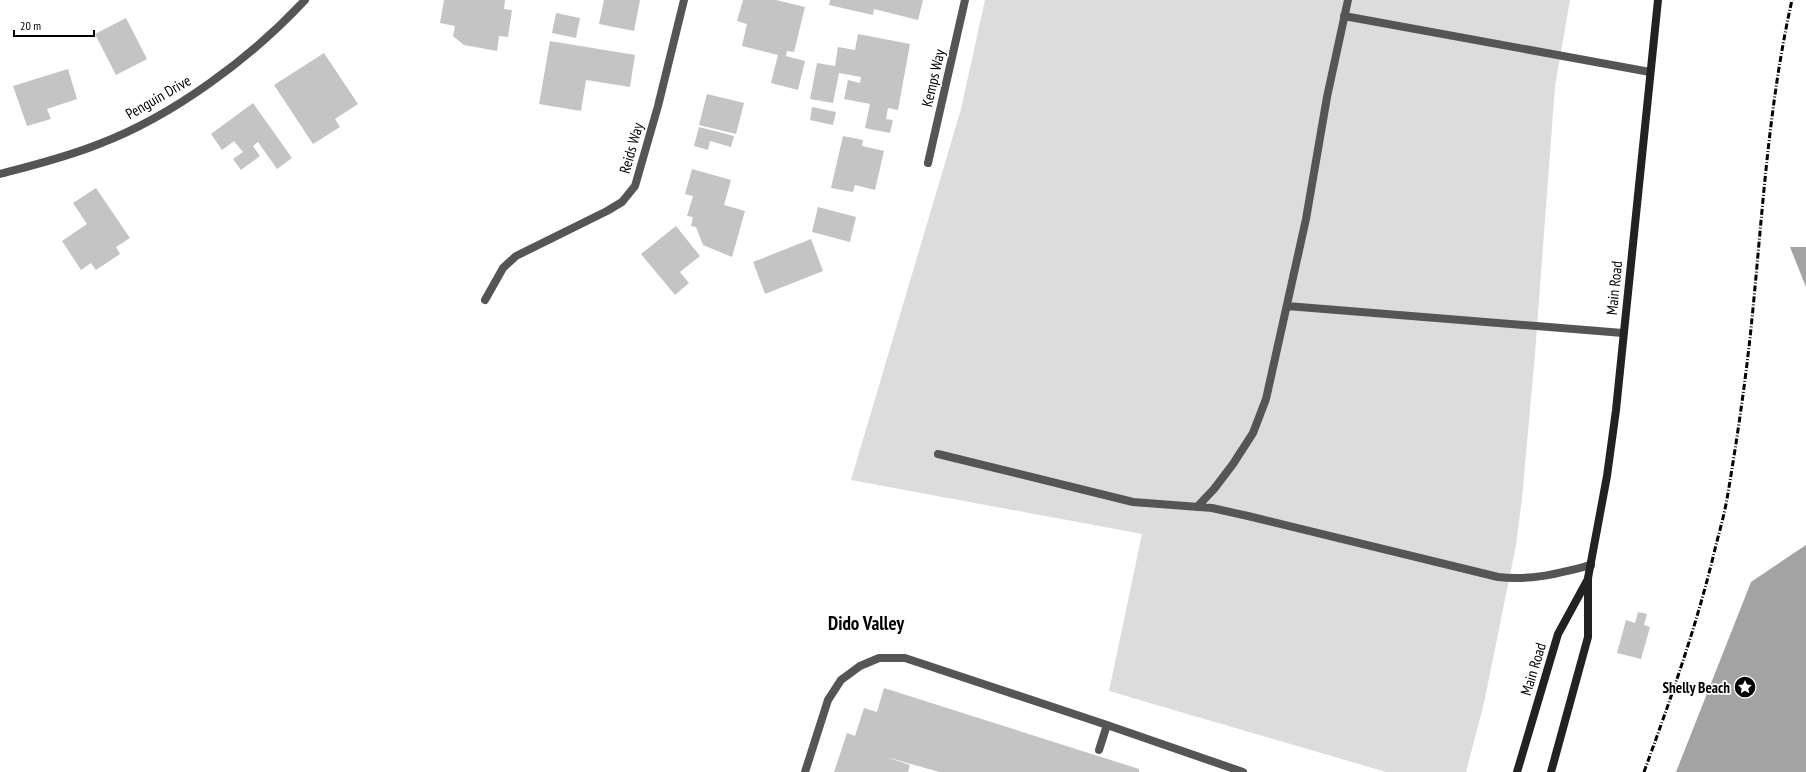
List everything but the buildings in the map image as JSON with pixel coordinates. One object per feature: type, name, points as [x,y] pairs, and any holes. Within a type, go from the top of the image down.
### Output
[{"type":"main road","name":"Main Road","points":[[1551,772],[1588,637],[1588,578],[1607,476],[1624,333],[1658,0]]},
{"type":"main road","name":"Main Road","points":[[1517,772],[1558,634],[1588,578]]},
{"type":"street","name":"Penguin Drive","points":[[0,174],[59,158],[101,144],[143,124],[196,92],[240,61],[284,23],[305,0]]},
{"type":"street","name":"Reids Way","points":[[485,300],[503,268],[516,256],[607,211],[622,202],[635,186],[658,106],[684,0]]},
{"type":"street","name":"Kemps Way","points":[[928,163],[965,0]]},
{"type":"street","points":[[1197,507],[1214,489],[1233,464],[1253,433],[1266,399],[1306,219],[1327,97],[1348,0]]},
{"type":"street","points":[[1344,16],[1650,72]]},
{"type":"street","points":[[1287,306],[1624,333]]},
{"type":"street","points":[[938,454],[1133,502],[1197,507],[1248,516],[1498,577],[1519,579],[1537,577],[1591,565]]},
{"type":"street","points":[[805,772],[828,700],[841,680],[860,666],[879,658],[905,658],[1243,772]]},
{"type":"street","points":[[1099,750],[1107,725]]},
{"type":"shaded area","points":[[985,0],[1570,0],[1555,86],[1535,354],[1522,498],[1516,545],[1484,703],[1466,772],[1386,772],[1109,691],[1142,534],[851,480],[961,109]]},
{"type":"shaded area","points":[[1790,247],[1806,247],[1806,287]]},
{"type":"shaded area","name":"Shelly Beach","points":[[1806,545],[1806,772],[1676,772],[1751,582]]},
{"type":"railway","points":[[1644,772],[1674,689],[1692,633],[1726,505],[1748,358],[1771,126],[1792,0]]},
{"type":"place","name":"Shelly Beach","points":[[1745,687]]},
{"type":"district","name":"Dido Valley","points":[[866,623]]}]
